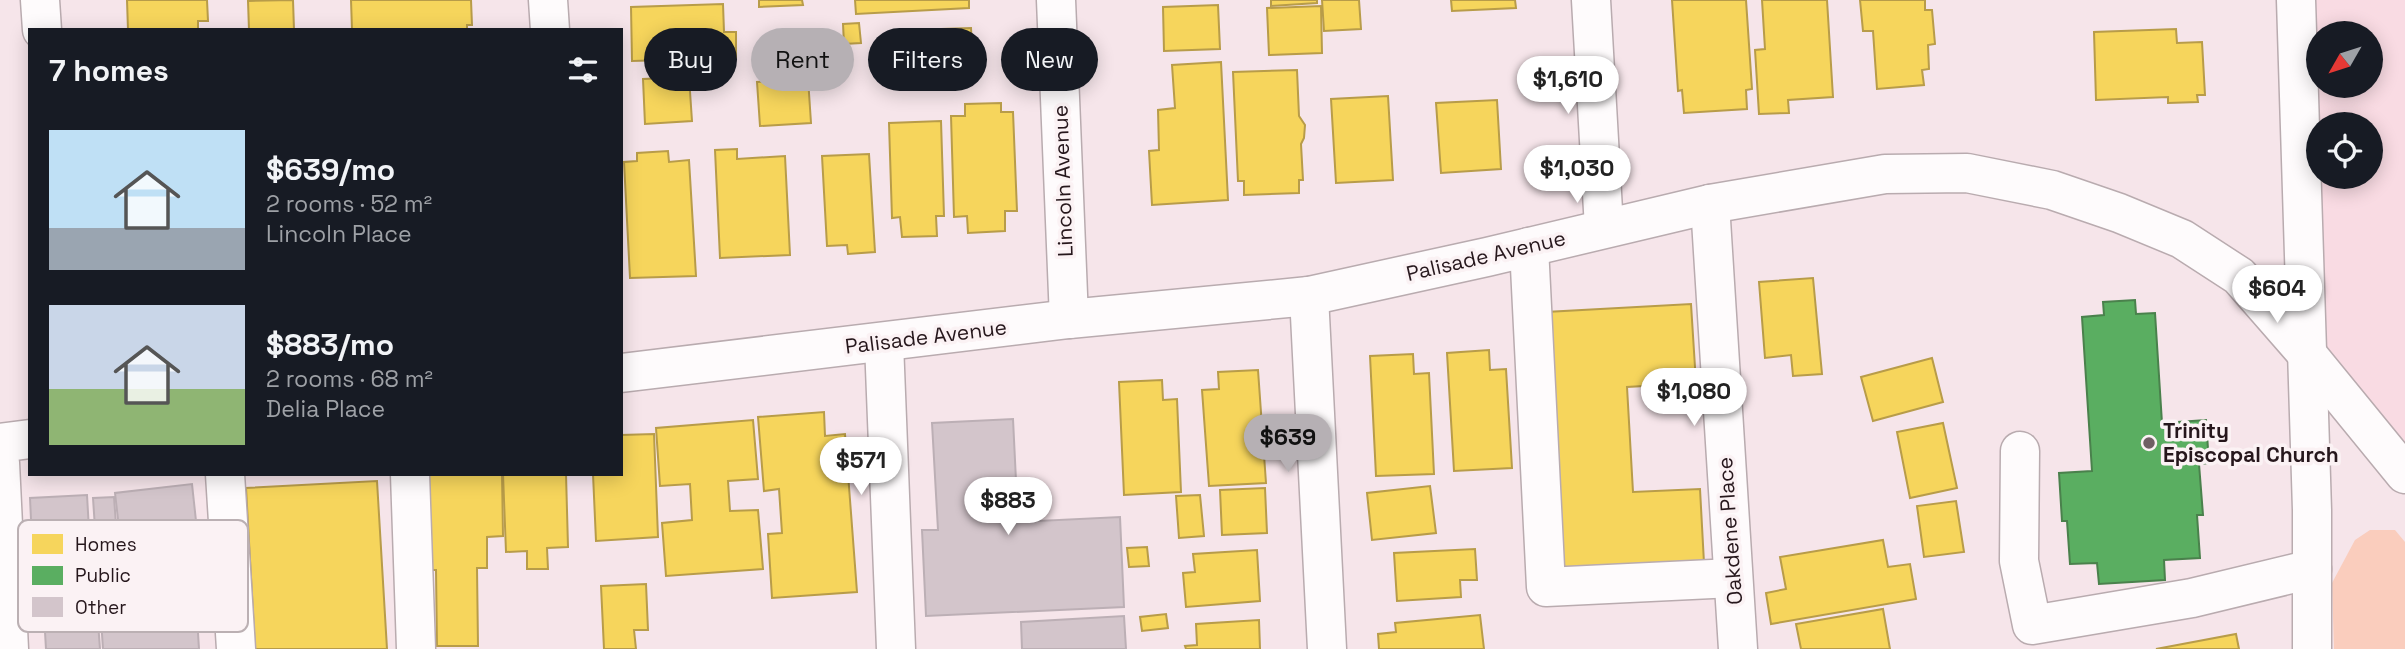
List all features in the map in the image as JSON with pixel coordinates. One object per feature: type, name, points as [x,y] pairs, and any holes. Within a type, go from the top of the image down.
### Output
[{"type":"street","points":[[40,0],[42,28]]},
{"type":"street","points":[[548,0],[550,28]]},
{"type":"street","name":"Lincoln Avenue","points":[[1056,0],[1069,319]]},
{"type":"street","points":[[1591,0],[1604,228]]},
{"type":"street","points":[[2296,0],[2307,354],[2312,649]]},
{"type":"street","name":"Palisade Avenue","points":[[623,373],[1069,319],[1309,296],[1710,204],[1885,174],[1967,173],[2052,190],[2119,213],[2182,239],[2239,276],[2405,474]]},
{"type":"street","name":"Oakdene Place","points":[[1710,204],[1738,649]]},
{"type":"street","points":[[1529,247],[1546,587],[1733,578]]},
{"type":"street","points":[[1309,296],[1327,649]]},
{"type":"street","points":[[884,343],[896,649]]},
{"type":"street","points":[[0,443],[28,439]]},
{"type":"street","points":[[2020,451],[2019,561],[2032,625],[2192,598],[2312,569]]},
{"type":"street","points":[[0,463],[9,649]]},
{"type":"street","points":[[225,476],[228,520]]},
{"type":"street","points":[[410,476],[416,649]]},
{"type":"shaded area","points":[[2296,0],[2405,0],[2405,474],[2307,354]]},
{"type":"shaded area","points":[[2370,530],[2395,530],[2405,542],[2405,649],[2334,649],[2332,583],[2355,540]]},
{"type":"building: Homes","points":[[127,0],[207,0],[208,21],[198,21],[198,28],[128,28]]},
{"type":"building: Homes","points":[[293,0],[294,28],[249,28],[248,1]]},
{"type":"building: Homes","points":[[351,0],[471,0],[472,25],[467,25],[467,28],[352,28]]},
{"type":"building: Homes","points":[[759,0],[802,0],[803,5],[759,7]]},
{"type":"building: Homes","points":[[855,0],[969,0],[969,8],[856,14]]},
{"type":"building: Homes","points":[[1271,0],[1317,0],[1317,3],[1271,6]]},
{"type":"building: Homes","points":[[1322,0],[1359,0],[1361,29],[1324,31]]},
{"type":"building: Homes","points":[[1451,0],[1515,0],[1516,8],[1452,11]]},
{"type":"building: Homes","points":[[1672,0],[1746,0],[1752,89],[1746,90],[1747,109],[1684,113],[1682,90],[1678,91]]},
{"type":"building: Homes","points":[[1762,0],[1827,0],[1833,97],[1788,100],[1789,113],[1759,114],[1755,50],[1765,49]]},
{"type":"building: Homes","points":[[1860,0],[1925,0],[1925,10],[1932,10],[1935,44],[1928,45],[1929,69],[1922,70],[1924,85],[1877,89],[1873,31],[1863,31]]},
{"type":"building: Homes","points":[[723,4],[724,28],[644,28],[644,61],[632,61],[631,7]]},
{"type":"building: Homes","points":[[1218,5],[1220,49],[1164,51],[1163,7]]},
{"type":"building: Homes","points":[[1321,6],[1322,53],[1269,55],[1267,8]]},
{"type":"building: Homes","points":[[859,23],[861,43],[854,43],[854,28],[843,28],[843,24]]},
{"type":"building: Homes","points":[[2176,29],[2177,43],[2202,42],[2205,95],[2197,95],[2198,102],[2168,103],[2168,97],[2096,100],[2094,32]]},
{"type":"building: Homes","points":[[1221,62],[1228,200],[1152,205],[1149,151],[1159,150],[1158,110],[1175,108],[1172,65]]},
{"type":"building: Homes","points":[[1297,70],[1299,116],[1305,125],[1301,144],[1303,180],[1299,180],[1299,193],[1244,195],[1244,181],[1238,181],[1233,72]]},
{"type":"building: Homes","points":[[643,79],[644,91],[690,91],[692,121],[645,124]]},
{"type":"building: Homes","points":[[758,91],[809,91],[811,123],[760,126]]},
{"type":"building: Homes","points":[[1388,96],[1393,180],[1336,183],[1331,99]]},
{"type":"building: Homes","points":[[1497,100],[1501,169],[1441,173],[1436,103]]},
{"type":"building: Homes","points":[[1001,103],[1001,112],[1013,112],[1017,211],[1005,211],[1005,231],[968,233],[967,216],[954,217],[951,116],[965,116],[965,104]]},
{"type":"building: Homes","points":[[941,121],[944,216],[936,216],[937,236],[902,237],[900,217],[892,218],[889,123]]},
{"type":"building: Homes","points":[[737,149],[737,159],[785,156],[790,255],[720,258],[715,150]]},
{"type":"building: Homes","points":[[668,151],[669,162],[689,160],[696,276],[630,278],[624,162],[637,161],[637,153]]},
{"type":"building: Homes","points":[[869,154],[875,252],[848,254],[847,245],[827,246],[822,156]]},
{"type":"building: Homes","points":[[1813,278],[1822,374],[1793,376],[1791,355],[1765,358],[1759,282]]},
{"type":"building: Homes","points":[[1691,304],[1696,383],[1627,387],[1633,492],[1700,489],[1704,563],[1561,571],[1546,312]]},
{"type":"building: Homes","points":[[1489,350],[1490,370],[1506,369],[1512,468],[1454,471],[1447,353]]},
{"type":"building: Homes","points":[[1413,354],[1414,374],[1429,373],[1434,474],[1376,476],[1370,356]]},
{"type":"building: Homes","points":[[1932,358],[1943,402],[1873,421],[1861,377]]},
{"type":"building: Homes","points":[[1258,370],[1266,483],[1209,486],[1202,390],[1219,389],[1218,372]]},
{"type":"building: Homes","points":[[1162,380],[1163,400],[1177,399],[1181,492],[1124,495],[1119,382]]},
{"type":"building: Homes","points":[[824,412],[825,436],[845,434],[857,592],[772,598],[768,534],[782,533],[779,489],[764,491],[758,417]]},
{"type":"building: Homes","points":[[753,420],[758,479],[728,481],[730,511],[758,510],[763,569],[666,576],[662,523],[692,520],[690,484],[660,486],[656,428]]},
{"type":"building: Homes","points":[[1943,423],[1957,488],[1910,498],[1897,432]]},
{"type":"building: Homes","points":[[654,434],[658,537],[596,541],[593,476],[623,476],[623,435]]},
{"type":"building: Homes","points":[[425,476],[502,476],[503,536],[487,537],[487,568],[477,568],[478,646],[437,646],[436,570],[427,570]]},
{"type":"building: Homes","points":[[503,476],[566,476],[568,547],[547,548],[548,569],[527,569],[527,551],[506,552]]},
{"type":"building: Homes","points":[[377,481],[387,649],[255,649],[246,488]]},
{"type":"building: Homes","points":[[1430,486],[1436,533],[1372,540],[1367,493]]},
{"type":"building: Homes","points":[[1265,488],[1267,533],[1222,535],[1220,490]]},
{"type":"building: Homes","points":[[1200,495],[1204,536],[1179,538],[1176,496]]},
{"type":"building: Homes","points":[[1956,501],[1964,552],[1924,557],[1917,506]]},
{"type":"building: Homes","points":[[1883,540],[1888,567],[1910,564],[1916,599],[1771,624],[1766,593],[1786,589],[1780,557]]},
{"type":"building: Homes","points":[[1147,547],[1149,566],[1129,567],[1127,548]]},
{"type":"building: Homes","points":[[1475,549],[1477,580],[1460,580],[1461,597],[1397,601],[1394,553]]},
{"type":"building: Homes","points":[[1257,550],[1260,601],[1186,607],[1183,573],[1195,572],[1193,554]]},
{"type":"building: Homes","points":[[646,584],[648,630],[634,630],[636,649],[604,649],[601,586]]},
{"type":"building: Homes","points":[[1883,609],[1890,649],[1801,649],[1796,624]]},
{"type":"building: Homes","points":[[1166,614],[1168,628],[1142,631],[1140,617]]},
{"type":"building: Homes","points":[[1480,615],[1484,649],[1379,649],[1378,634],[1396,632],[1395,623]]},
{"type":"building: Homes","points":[[1259,620],[1260,649],[1186,649],[1185,646],[1197,645],[1196,624]]},
{"type":"building: Homes","points":[[2236,634],[2239,649],[2156,649]]},
{"type":"building: Public","name":"Trinity Episcopal Church","points":[[2135,300],[2136,314],[2155,313],[2162,423],[2206,420],[2209,463],[2199,464],[2203,515],[2197,515],[2200,558],[2164,560],[2165,580],[2099,584],[2097,563],[2070,564],[2067,521],[2062,521],[2059,473],[2092,471],[2082,317],[2104,315],[2103,302]]},
{"type":"building: Other","points":[[1013,419],[1018,522],[1120,517],[1124,607],[926,616],[922,530],[938,530],[932,423]]},
{"type":"building: Other","points":[[192,484],[196,520],[118,520],[115,493]]},
{"type":"building: Other","points":[[87,495],[88,520],[31,520],[30,498]]},
{"type":"building: Other","points":[[114,497],[116,520],[94,520],[93,498]]},
{"type":"building: Other","points":[[1124,616],[1126,649],[1022,649],[1021,622]]},
{"type":"building: Other","points":[[45,632],[99,632],[100,649],[46,649]]},
{"type":"building: Other","points":[[102,632],[198,632],[199,649],[103,649]]},
{"type":"place","name":"Trinity Episcopal Church","points":[[2149,443]]}]
